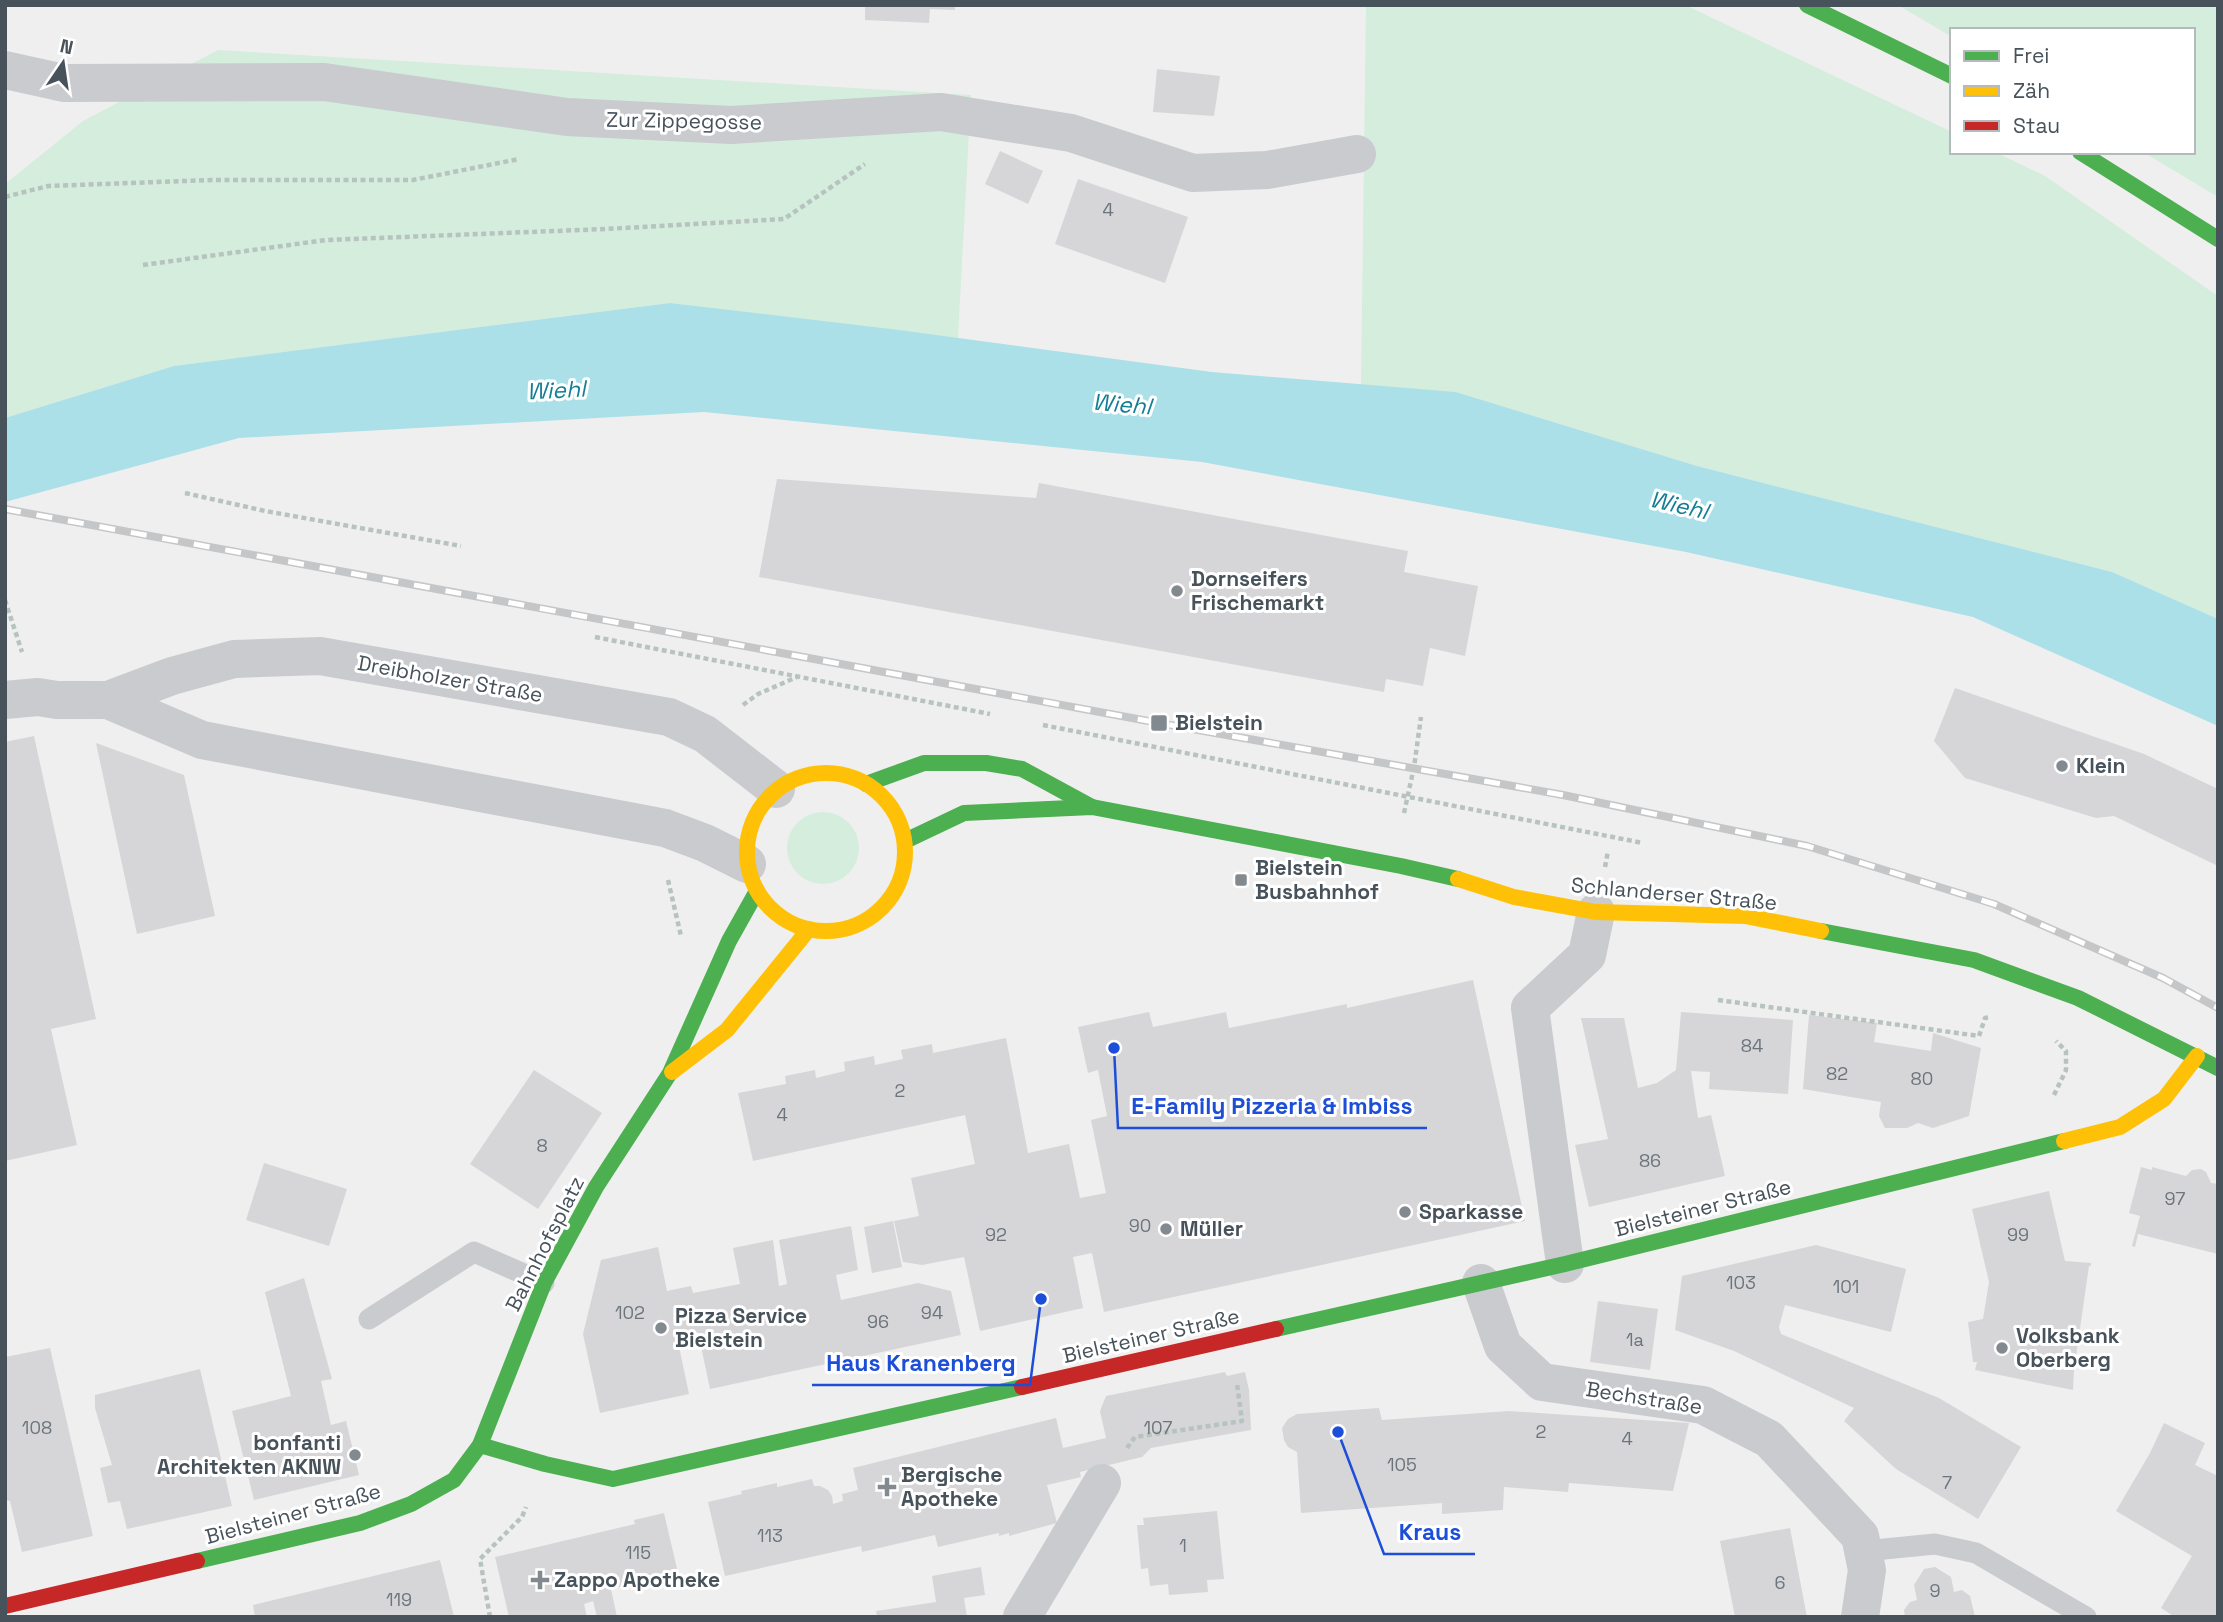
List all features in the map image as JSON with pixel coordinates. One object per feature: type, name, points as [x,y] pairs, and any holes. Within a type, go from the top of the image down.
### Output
[{"type":"street","points":[[1807,5],[1950,75]]},
{"type":"street","name":"Zur Zippegosse","points":[[5,70],[64,83],[324,82],[567,117],[731,125],[941,112],[1071,132],[1193,173],[1267,170],[1357,154]]},
{"type":"street","points":[[2083,154],[2218,239]]},
{"type":"street","name":"Dreibholzer Straße","points":[[21,698],[108,700],[172,676],[234,659],[320,656],[669,718],[705,734],[776,789]]},
{"type":"street","name":"Dreibholzer Straße","points":[[108,700],[202,740],[665,828],[705,843],[752,877]]},
{"type":"street","name":"Schlanderser Straße","points":[[866,784],[924,763],[986,763],[1022,769],[1092,807]]},
{"type":"street","points":[[815,773],[835,773],[856,778],[866,784],[889,802],[900,820],[905,841],[905,861],[891,900],[876,914],[858,925],[838,931],[809,929],[779,916],[764,901],[752,877],[747,843],[752,822],[762,805],[776,789],[794,778],[815,773]]},
{"type":"street","name":"Schlanderser Straße","points":[[905,841],[964,813],[1092,807],[1423,870],[1514,897],[1595,912],[1745,916],[1974,960],[2078,998],[2197,1056]]},
{"type":"street","name":"Bahnhofsplatz","points":[[480,1445],[544,1283],[596,1187],[670,1073],[729,941],[752,877]]},
{"type":"street","points":[[1565,1264],[1530,1008],[1587,956],[1595,912]]},
{"type":"street","name":"Bahnhofsplatz","points":[[670,1073],[727,1030],[809,929]]},
{"type":"street","points":[[2197,1056],[2218,1068]]},
{"type":"street","name":"Bielsteiner Straße","points":[[5,1606],[360,1523],[411,1504],[454,1480],[480,1445],[545,1464],[613,1479],[1565,1264],[2120,1127],[2164,1099],[2197,1056]]},
{"type":"street","name":"Bechstraße","points":[[1481,1283],[1503,1346],[1542,1382],[1703,1405],[1769,1439],[1860,1536],[1867,1570],[1860,1617]]},
{"type":"street","points":[[1022,1617],[1102,1483]]},
{"type":"lane","points":[[369,1319],[474,1252],[544,1283]]},
{"type":"lane","points":[[1864,1551],[1935,1544],[1976,1553],[2086,1617]]},
{"type":"path","points":[[5,197],[48,186],[212,180],[413,180],[523,158],[567,117]]},
{"type":"path","points":[[144,265],[326,240],[784,219],[874,158]]},
{"type":"path","points":[[185,493],[265,511],[461,546]]},
{"type":"path","points":[[5,600],[21,698]]},
{"type":"path","points":[[595,637],[995,716]]},
{"type":"path","points":[[1404,813],[1421,718]]},
{"type":"path","points":[[1035,723],[1643,843]]},
{"type":"path","points":[[1718,1000],[1979,1036],[1985,1018],[2000,1014]]},
{"type":"path","points":[[2053,1039],[2066,1051],[2066,1070],[2049,1106],[2055,1143]]},
{"type":"path","points":[[1102,1483],[1135,1437],[1242,1421],[1231,1340]]},
{"type":"path","points":[[490,1617],[480,1559],[522,1517],[545,1464]]},
{"type":"green space","points":[[1366,5],[1685,5],[1950,131],[1950,154],[1999,154],[2045,176],[2218,296],[2218,619],[2112,572],[1697,466],[1456,392],[1361,385]]},
{"type":"green space","points":[[1898,5],[2218,5],[2218,197],[2146,154],[2195,154],[2195,28],[1950,28],[1950,36]]},
{"type":"green space","points":[[218,50],[971,95],[958,338],[670,303],[174,366],[5,418],[5,184],[83,121]]},
{"type":"green space","points":[[823,812],[843,818],[853,828],[859,848],[853,868],[843,878],[823,884],[803,878],[793,868],[787,848],[793,828],[803,818]]},
{"type":"water","name":"Wiehl","points":[[670,303],[899,330],[1212,372],[1456,392],[1697,466],[2112,572],[2218,619],[2218,726],[1973,617],[1686,552],[1202,462],[704,412],[239,438],[5,502],[5,418],[174,366]]},
{"type":"building","points":[[865,5],[955,5],[955,10],[930,9],[929,23],[865,20]]},
{"type":"building","points":[[1157,69],[1220,76],[1214,116],[1153,112]]},
{"type":"building","points":[[1000,151],[1043,171],[1028,204],[985,184]]},
{"type":"building","points":[[1078,179],[1188,217],[1165,283],[1055,244]]},
{"type":"building","name":"Dornseifers Frischemarkt","points":[[777,479],[1036,498],[1039,483],[1408,551],[1404,572],[1478,586],[1465,656],[1430,648],[1423,686],[1386,679],[1384,692],[759,577]]},
{"type":"building","name":"Klein","points":[[1955,688],[2144,754],[2218,789],[2218,866],[2114,816],[2096,818],[1965,778],[1934,741]]},
{"type":"building","points":[[34,736],[96,1019],[51,1029],[77,1145],[5,1161],[5,742]]},
{"type":"building","points":[[96,743],[184,775],[215,916],[137,934]]},
{"type":"building","points":[[1473,980],[1525,1221],[1104,1312],[1092,1253],[1073,1257],[1083,1308],[980,1331],[964,1257],[922,1265],[903,1262],[894,1221],[919,1216],[911,1178],[975,1164],[965,1115],[753,1161],[738,1093],[786,1084],[785,1076],[815,1070],[816,1078],[845,1071],[844,1062],[874,1056],[875,1065],[903,1059],[901,1050],[932,1044],[933,1053],[1006,1038],[1028,1153],[1069,1144],[1080,1198],[1106,1193],[1091,1120],[1107,1116],[1098,1070],[1088,1073],[1078,1027],[1149,1012],[1153,1027],[1226,1012],[1229,1028],[1347,1004],[1347,1008]]},
{"type":"building","points":[[1681,1012],[1793,1020],[1788,1094],[1709,1089],[1710,1072],[1691,1071],[1698,1118],[1711,1115],[1725,1176],[1589,1207],[1575,1145],[1608,1139],[1581,1018],[1624,1018],[1638,1088],[1657,1083],[1676,1070]]},
{"type":"building","points":[[1809,1015],[1877,1023],[1874,1042],[1931,1051],[1933,1033],[1981,1048],[1969,1116],[1933,1128],[1918,1123],[1907,1128],[1885,1128],[1879,1116],[1881,1102],[1803,1089]]},
{"type":"building","points":[[534,1070],[602,1113],[538,1209],[470,1164]]},
{"type":"building","points":[[264,1163],[347,1189],[329,1246],[246,1220]]},
{"type":"building","points":[[2141,1167],[2152,1170],[2152,1167],[2186,1176],[2192,1170],[2201,1169],[2206,1172],[2211,1183],[2218,1184],[2218,1254],[2138,1234],[2135,1247],[2132,1246],[2140,1216],[2129,1213]]},
{"type":"building","points":[[2049,1191],[2065,1261],[2091,1263],[2073,1390],[1975,1370],[1977,1362],[1973,1362],[1968,1322],[1983,1319],[1989,1282],[1972,1209]]},
{"type":"building","points":[[893,1221],[902,1267],[872,1273],[864,1227]]},
{"type":"building","points":[[851,1226],[858,1270],[836,1275],[841,1300],[918,1283],[951,1291],[961,1335],[710,1389],[698,1332],[677,1337],[689,1394],[600,1413],[583,1334],[601,1260],[658,1247],[667,1291],[691,1286],[693,1293],[740,1284],[733,1248],[773,1240],[779,1286],[787,1284],[779,1240]]},
{"type":"building","points":[[1816,1245],[1906,1269],[1891,1332],[1785,1305],[1779,1327],[1781,1334],[1939,1398],[2021,1447],[1978,1519],[1896,1469],[1844,1421],[1854,1408],[1734,1351],[1675,1330],[1682,1276]]},
{"type":"building","points":[[304,1278],[332,1379],[321,1381],[331,1425],[346,1421],[359,1475],[254,1500],[232,1411],[291,1396],[265,1292]]},
{"type":"building","points":[[1598,1301],[1658,1309],[1650,1370],[1590,1362]]},
{"type":"building","points":[[50,1348],[93,1536],[22,1552],[10,1501],[5,1500],[5,1357]]},
{"type":"building","points":[[200,1369],[232,1506],[127,1529],[120,1501],[108,1503],[100,1468],[112,1465],[95,1408],[95,1395]]},
{"type":"building","points":[[1225,1372],[1227,1376],[1245,1372],[1249,1390],[1251,1430],[1151,1448],[1142,1457],[1080,1472],[1081,1477],[1047,1485],[1057,1523],[1009,1536],[1009,1533],[999,1536],[999,1533],[938,1547],[935,1535],[862,1552],[861,1546],[725,1576],[708,1502],[777,1483],[777,1487],[812,1479],[814,1486],[828,1490],[833,1504],[843,1501],[842,1494],[858,1490],[853,1468],[1056,1418],[1063,1448],[1106,1438],[1100,1411],[1106,1396]]},
{"type":"building","points":[[1379,1408],[1382,1420],[1509,1411],[1689,1423],[1673,1491],[1569,1483],[1568,1492],[1504,1487],[1503,1510],[1442,1514],[1442,1503],[1301,1513],[1297,1452],[1288,1447],[1282,1428],[1288,1419],[1297,1414]]},
{"type":"building","points":[[2164,1423],[2205,1443],[2195,1465],[2218,1476],[2218,1617],[2175,1617],[2161,1608],[2192,1556],[2116,1511]]},
{"type":"building","points":[[1217,1511],[1224,1579],[1207,1580],[1208,1592],[1169,1595],[1168,1584],[1150,1586],[1148,1568],[1141,1569],[1137,1525],[1144,1525],[1143,1518]]},
{"type":"building","points":[[664,1513],[678,1573],[611,1589],[617,1617],[597,1617],[593,1601],[584,1604],[587,1617],[509,1617],[495,1557],[635,1524],[634,1520]]},
{"type":"building","points":[[1790,1528],[1807,1617],[1735,1617],[1720,1541]]},
{"type":"building","points":[[440,1560],[454,1617],[255,1617],[253,1605]]},
{"type":"building","points":[[981,1567],[985,1595],[964,1598],[967,1617],[877,1617],[876,1611],[936,1602],[932,1576]]},
{"type":"building","points":[[1935,1567],[1951,1577],[1954,1592],[1962,1590],[1970,1596],[1975,1617],[1905,1617],[1904,1610],[1910,1602],[1917,1600],[1914,1585],[1924,1569]]},
{"type":"railway","points":[[5,509],[1159,723],[1563,795],[1807,846],[1994,904],[2163,978],[2218,1008]]},
{"type":"traffic: fast","points":[[1807,5],[1950,75]]},
{"type":"traffic: fast","points":[[2083,154],[2218,239]]},
{"type":"traffic: fast","points":[[866,784],[924,763],[986,763],[1022,769],[1092,807]]},
{"type":"traffic: fast","points":[[905,841],[964,813],[1092,807],[1458,879]]},
{"type":"traffic: fast","points":[[197,1561],[360,1523],[411,1504],[454,1480],[480,1445],[544,1283],[596,1187],[670,1073],[729,941],[757,891]]},
{"type":"traffic: fast","points":[[1821,931],[1974,960],[2078,998],[2218,1068]]},
{"type":"traffic: fast","points":[[1276,1329],[1565,1264],[2064,1141]]},
{"type":"traffic: fast","points":[[480,1445],[545,1464],[613,1479],[1022,1387]]},
{"type":"traffic: slow","points":[[826,773],[856,779],[882,796],[899,822],[905,852],[899,882],[882,908],[856,925],[826,931],[796,925],[770,908],[753,882],[747,852],[753,822],[770,796],[796,779],[826,773]]},
{"type":"traffic: slow","points":[[1458,879],[1514,897],[1596,912],[1745,916],[1821,931]]},
{"type":"traffic: slow","points":[[672,1072],[727,1030],[809,929]]},
{"type":"traffic: slow","points":[[2064,1141],[2120,1127],[2164,1099],[2197,1056]]},
{"type":"traffic: jam","points":[[1022,1387],[1276,1329]]},
{"type":"traffic: jam","points":[[5,1606],[197,1561]]},
{"type":"place","name":"Dornseifers Frischemarkt","points":[[1177,591]]},
{"type":"place","name":"Bielstein","points":[[1159,723]]},
{"type":"place","name":"Klein","points":[[2062,766]]},
{"type":"place","name":"Bielstein Busbahnhof","points":[[1241,880]]},
{"type":"place","name":"E-Family Pizzeria & Imbiss","points":[[1114,1048]]},
{"type":"place","name":"Sparkasse","points":[[1405,1212]]},
{"type":"place","name":"Müller","points":[[1166,1229]]},
{"type":"place","name":"Haus Kranenberg","points":[[1041,1299]]},
{"type":"place","name":"Pizza Service Bielstein","points":[[661,1328]]},
{"type":"place","name":"Volksbank Oberberg","points":[[2002,1348]]},
{"type":"place","name":"Kraus","points":[[1338,1432]]},
{"type":"place","name":"bonfanti Architekten AKNW","points":[[355,1455]]},
{"type":"place","name":"Bergische Apotheke","points":[[887,1487]]},
{"type":"place","name":"Zappo Apotheke","points":[[540,1580]]}]
